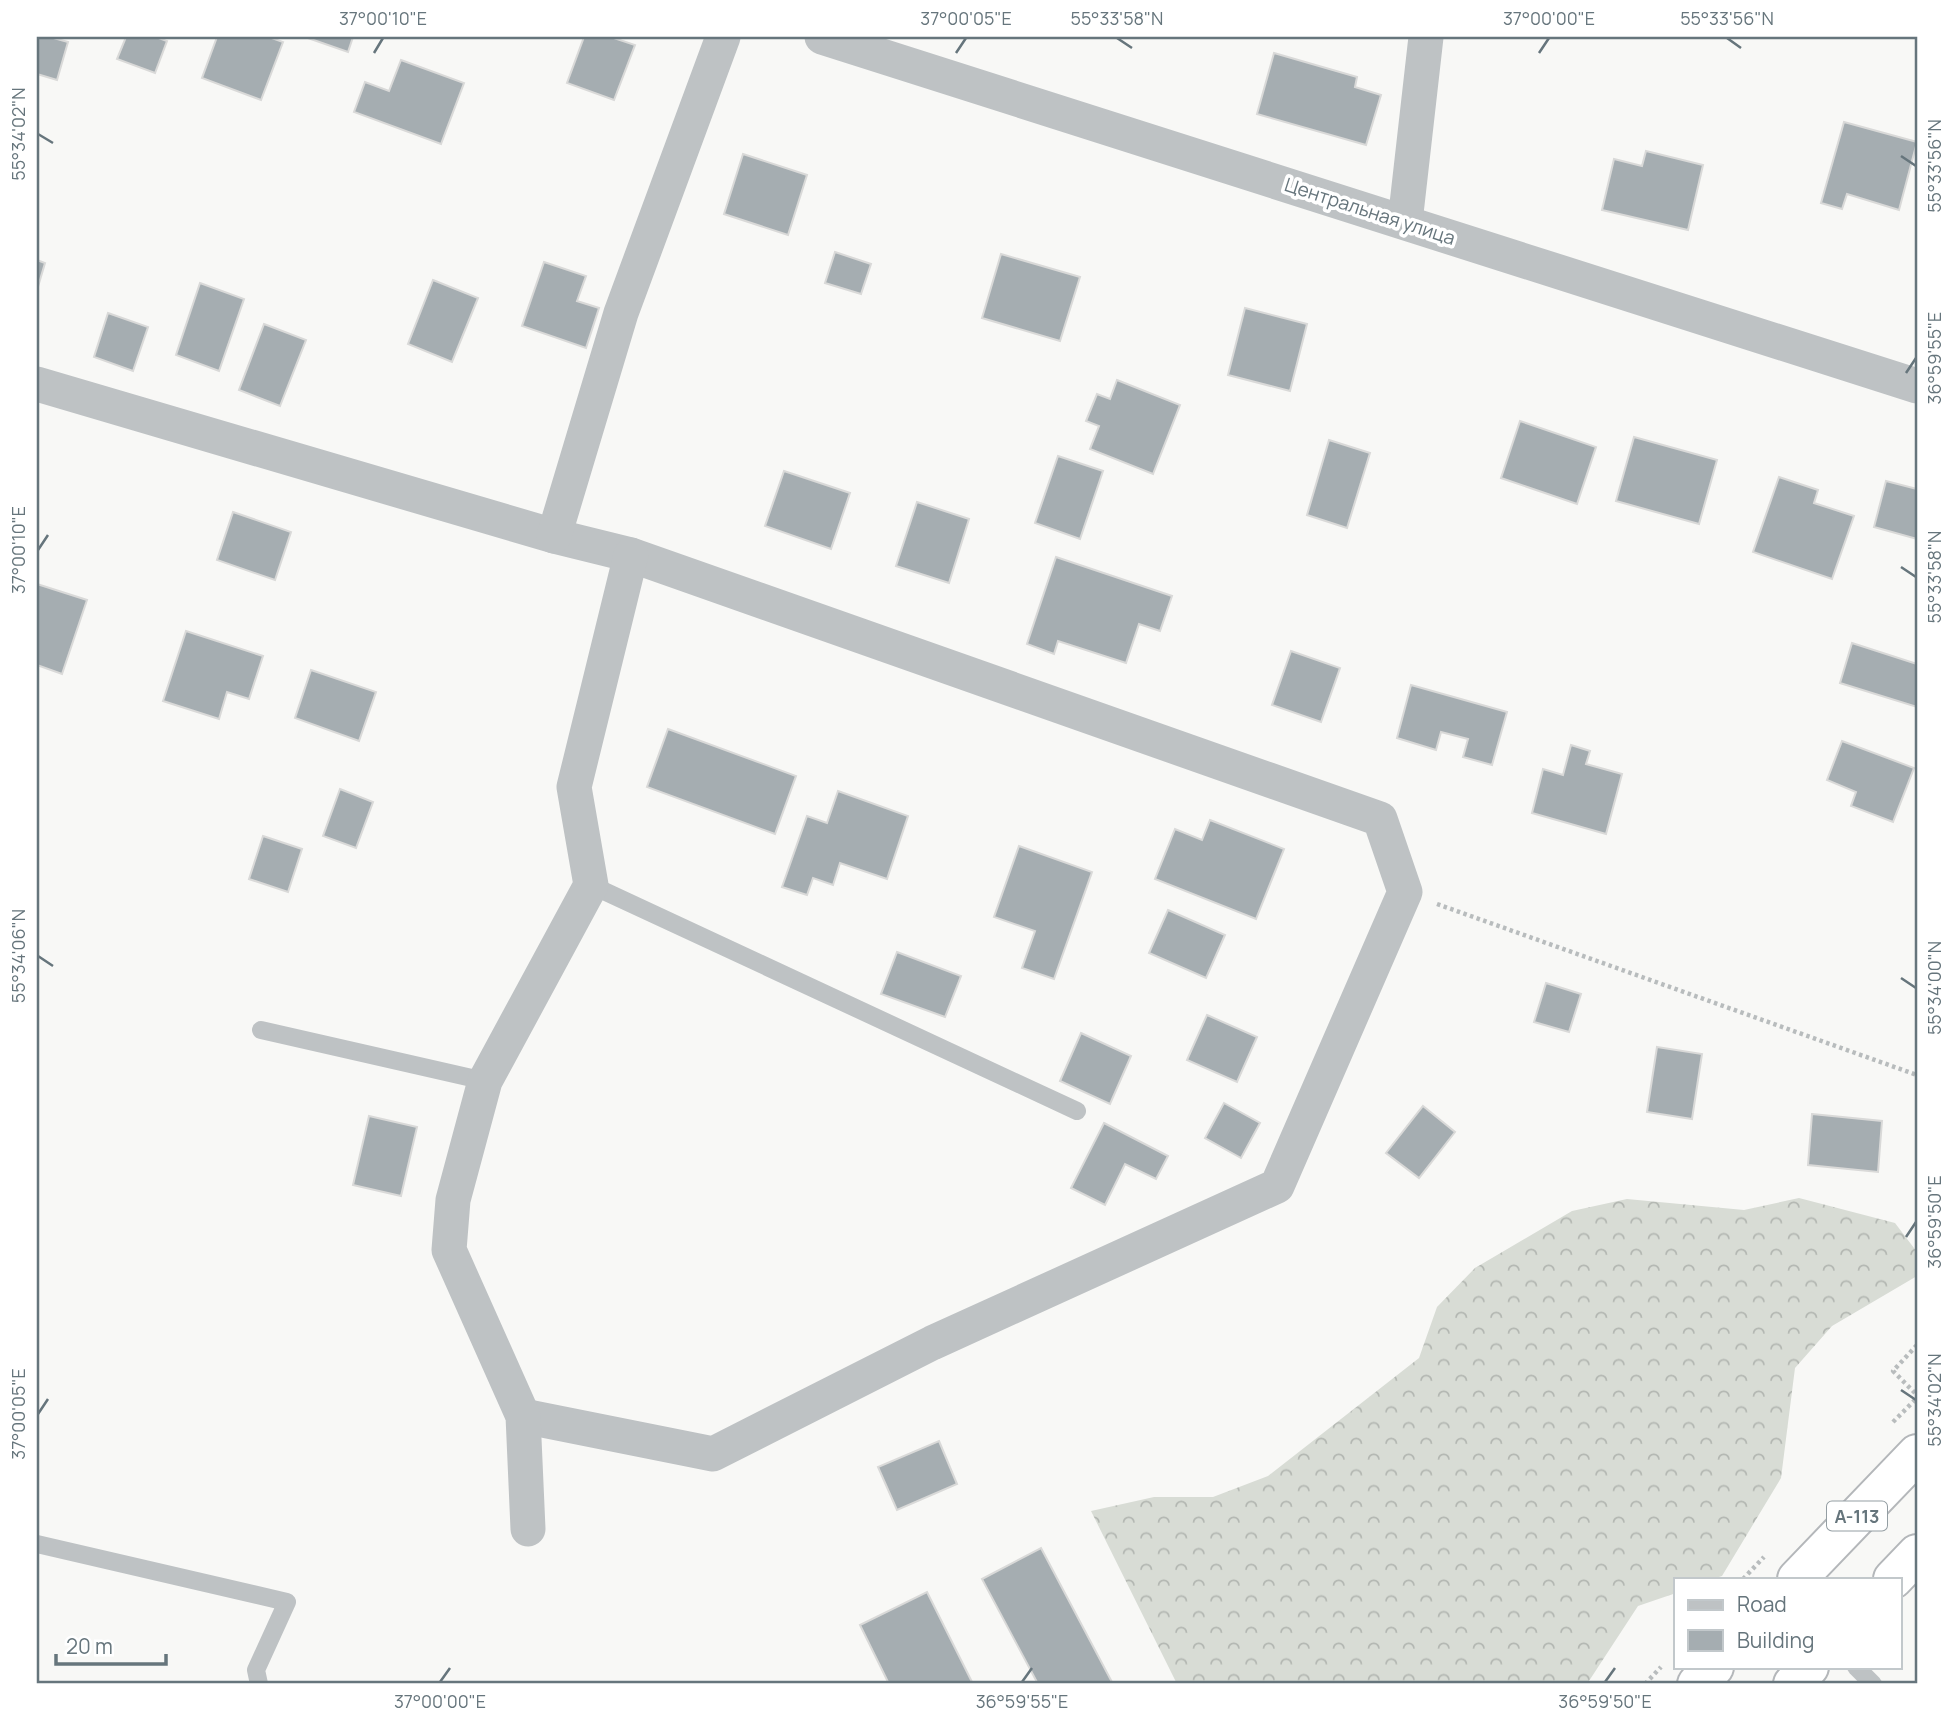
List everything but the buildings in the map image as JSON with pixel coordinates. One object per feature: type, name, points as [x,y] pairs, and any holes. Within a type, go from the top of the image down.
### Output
[{"type":"highway","name":"А-113","points":[[1798,1578],[1917,1454]]},
{"type":"highway","points":[[1894,1578],[1917,1554]]},
{"type":"highway","points":[[1697,1684],[1713,1668]]},
{"type":"highway","points":[[1793,1684],[1809,1668]]},
{"type":"street","points":[[554,536],[621,313],[723,37]]},
{"type":"street","name":"Центральная улица","points":[[822,37],[1917,386]]},
{"type":"street","points":[[1405,222],[1426,37]]},
{"type":"street","points":[[37,384],[554,536],[631,555],[1380,818],[1405,892],[1277,1186],[932,1343],[713,1454],[523,1416]]},
{"type":"street","points":[[528,1529],[523,1416],[449,1250],[453,1200],[485,1081],[591,885],[574,787],[631,555]]},
{"type":"lane","points":[[591,885],[1077,1111]]},
{"type":"lane","points":[[261,1030],[485,1081]]},
{"type":"lane","points":[[37,1544],[287,1601],[256,1670],[259,1684]]},
{"type":"lane","points":[[1857,1668],[1873,1684]]},
{"type":"path","points":[[1405,892],[1917,1075]]},
{"type":"path","points":[[1917,1345],[1893,1371],[1917,1395]]},
{"type":"green space","points":[[1799,1198],[1895,1223],[1917,1252],[1917,1276],[1832,1326],[1795,1368],[1781,1478],[1722,1576],[1674,1578],[1674,1594],[1638,1606],[1587,1684],[1177,1684],[1091,1511],[1154,1497],[1213,1497],[1268,1476],[1419,1358],[1437,1307],[1475,1268],[1572,1211],[1627,1199],[1744,1210]]}]
